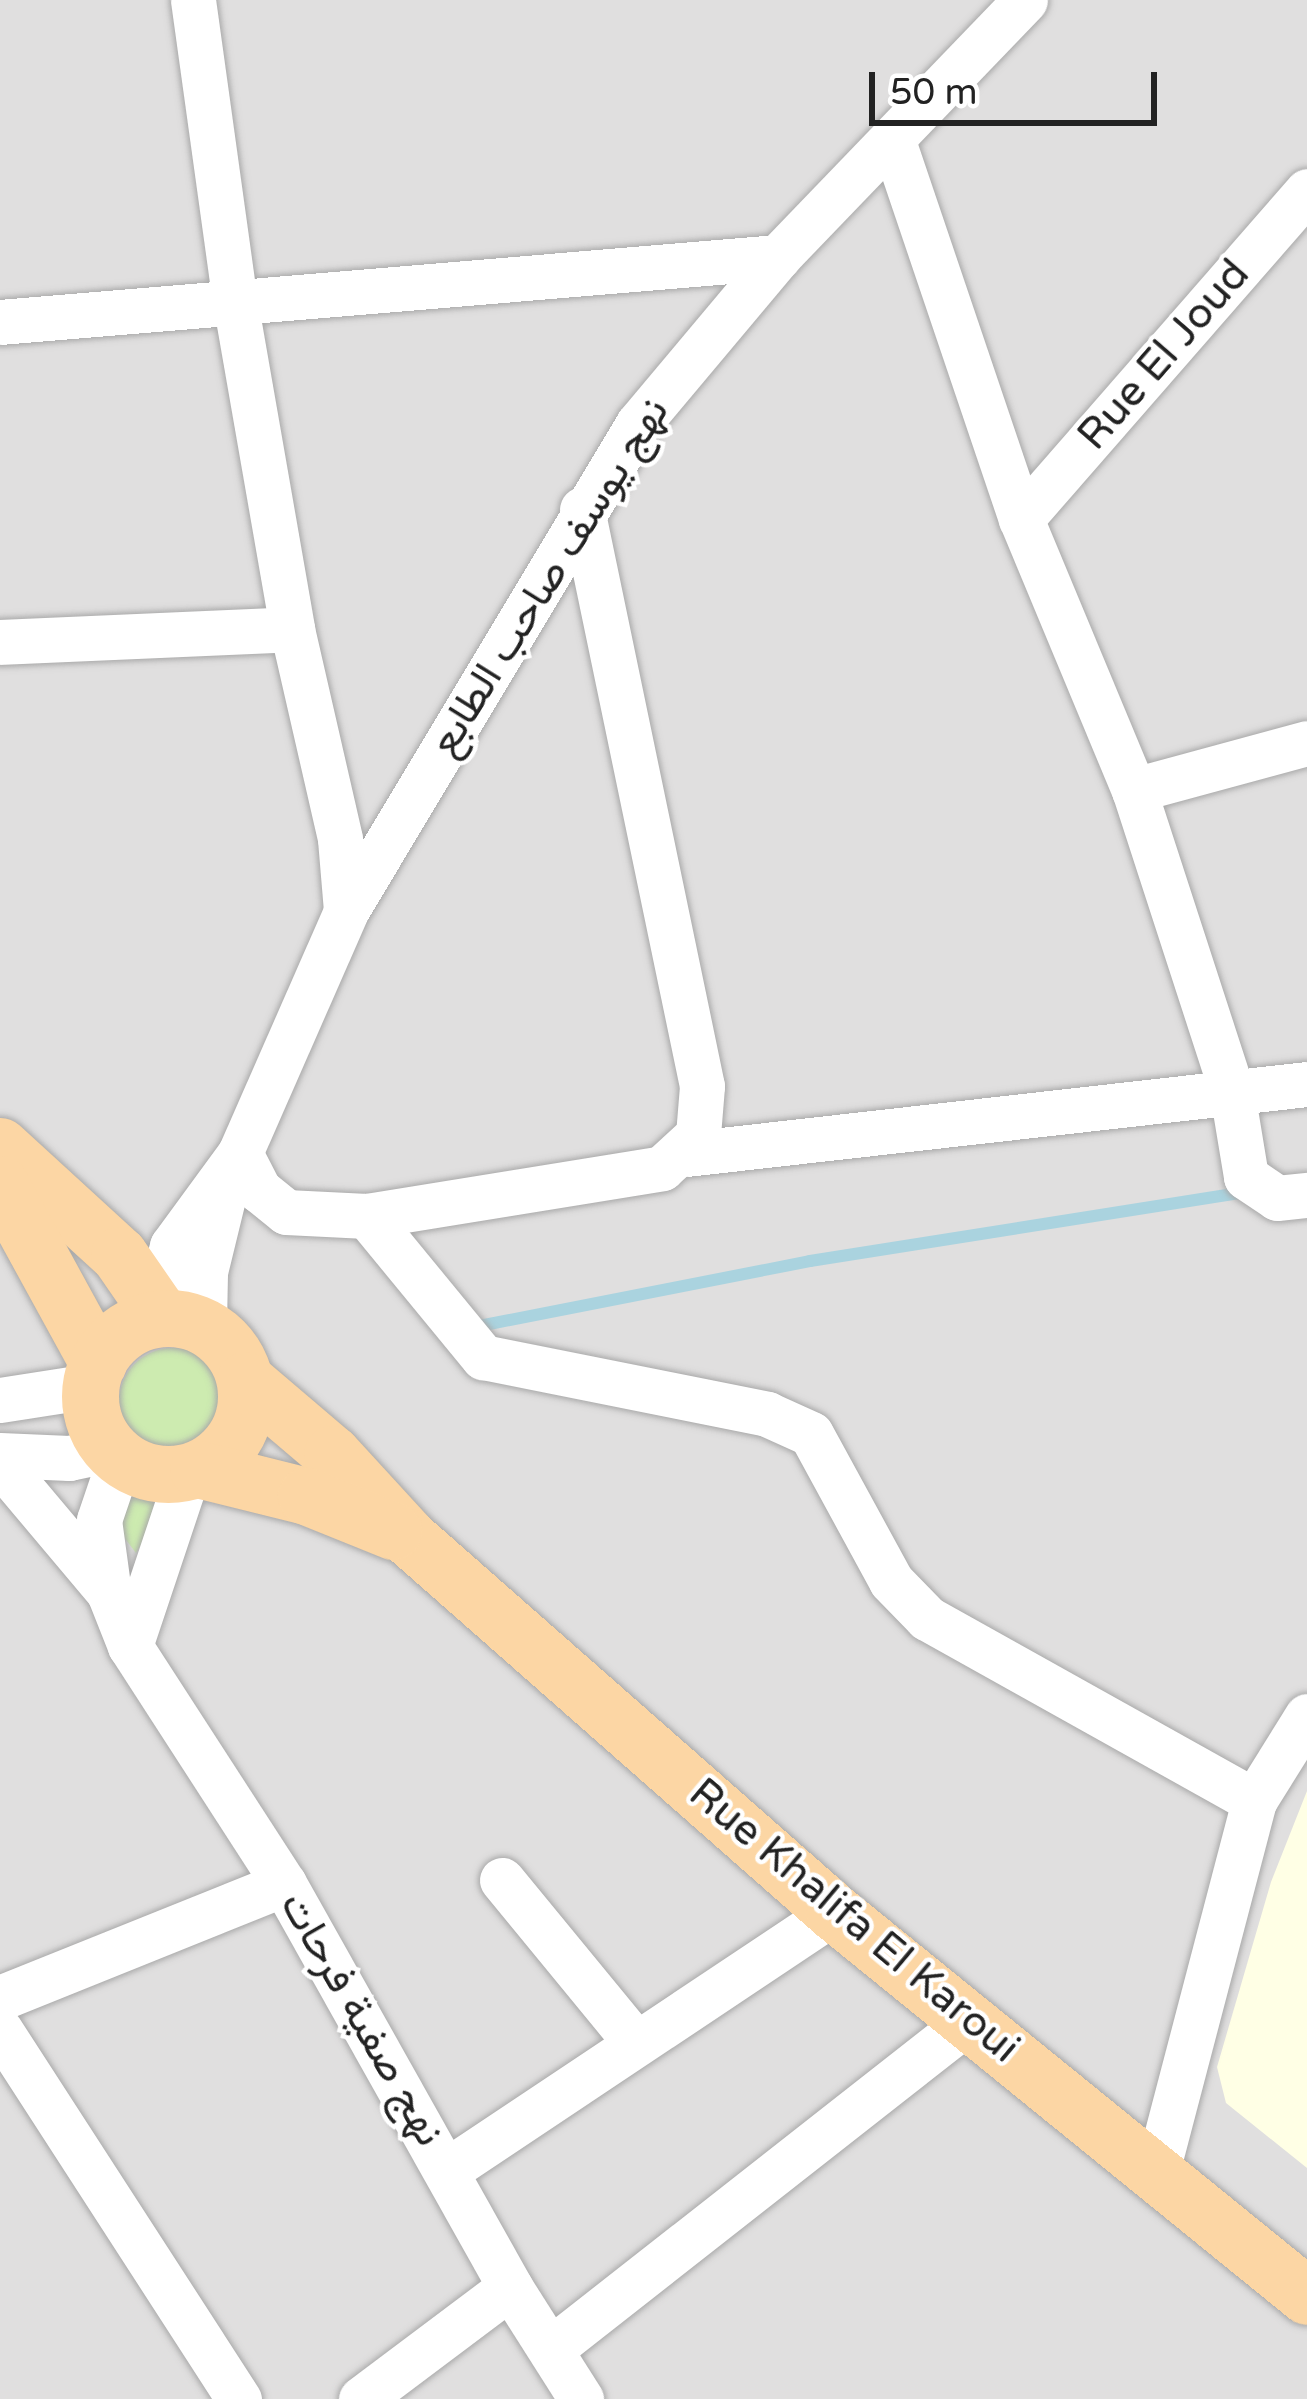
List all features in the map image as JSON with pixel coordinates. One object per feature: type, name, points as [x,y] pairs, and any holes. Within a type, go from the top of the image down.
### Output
[{"type":"main road","points":[[0,1146],[181,1320],[235,1355],[245,1381],[238,1433],[193,1471],[144,1471],[114,1454],[92,1412],[94,1374],[116,1338],[181,1320]]},
{"type":"main road","points":[[0,1184],[94,1374]]},
{"type":"main road","name":"Rue Khalifa El Karoui","points":[[245,1381],[332,1454],[409,1538],[834,1912],[1307,2296]]},
{"type":"main road","name":"Rue Khalifa El Karoui","points":[[193,1471],[306,1496],[409,1538]]},
{"type":"street","points":[[193,0],[235,301],[292,629],[340,839],[346,911]]},
{"type":"street","name":"نهج يوسف صاحب الطابع","points":[[181,1320],[205,1273],[234,1163],[346,911],[582,509],[638,424],[778,257],[894,144],[1025,0]]},
{"type":"street","points":[[894,144],[1021,519],[1134,790],[1232,1092],[1246,1177],[1277,1198],[1307,1196]]},
{"type":"street","name":"Rue El Joud","points":[[1021,519],[1302,204]]},
{"type":"street","points":[[0,322],[778,257]]},
{"type":"street","points":[[582,509],[706,1107],[686,1154]]},
{"type":"street","points":[[0,641],[292,629]]},
{"type":"street","points":[[1134,790],[1307,743]]},
{"type":"street","points":[[234,1163],[286,1212],[367,1216],[662,1168],[686,1154],[1307,1084]]},
{"type":"street","points":[[367,1216],[484,1358],[542,1376],[767,1414],[812,1434],[891,1581],[928,1618],[1254,1801]]},
{"type":"street","points":[[0,1400],[94,1374]]},
{"type":"street","points":[[0,1459],[114,1454]]},
{"type":"street","name":"نهج صفية فرحات","points":[[114,1454],[99,1520],[109,1593],[130,1646],[284,1884],[449,2169],[509,2287],[581,2399]]},
{"type":"street","points":[[0,1459],[109,1593]]},
{"type":"street","points":[[130,1646],[193,1471]]},
{"type":"street","points":[[1157,2170],[1254,1801],[1307,1716]]},
{"type":"street","points":[[502,1880],[635,2042]]},
{"type":"street","points":[[0,1998],[284,1884]]},
{"type":"street","points":[[449,2169],[834,1912]]},
{"type":"street","points":[[552,2348],[970,2020]]},
{"type":"street","points":[[0,2030],[238,2399]]},
{"type":"street","points":[[362,2399],[509,2287]]},
{"type":"shaded area","points":[[0,0],[1307,0],[1307,2399],[0,2399]]},
{"type":"shaded area","points":[[1307,1791],[1307,2168],[1226,2103],[1217,2067],[1271,1882]]},
{"type":"green space","points":[[173,1348],[194,1352],[211,1364],[223,1381],[227,1402],[223,1423],[211,1440],[194,1452],[173,1456],[152,1452],[135,1440],[123,1423],[119,1402],[123,1381],[135,1364],[152,1352]]},
{"type":"green space","points":[[137,1497],[166,1503],[136,1553],[113,1523],[117,1499]]},
{"type":"waterway","points":[[474,1327],[810,1261],[1246,1192]]}]
